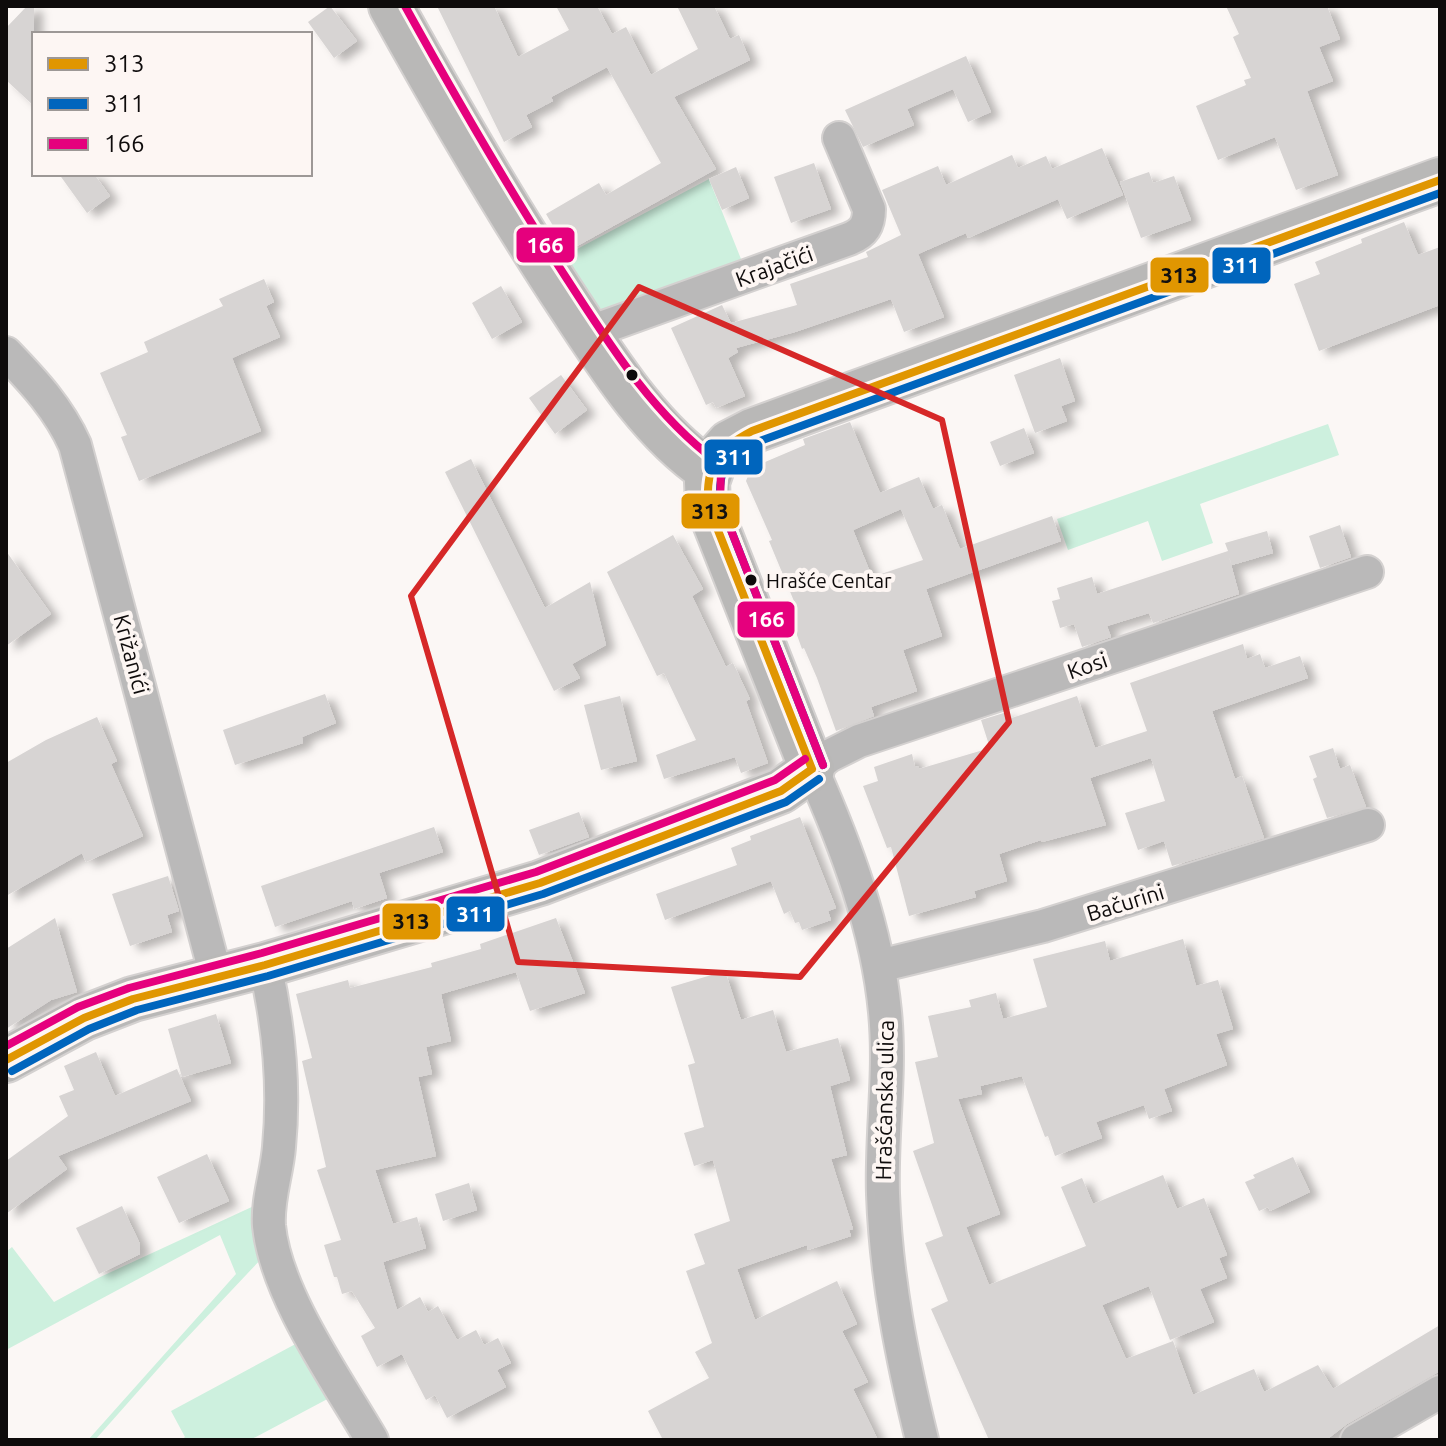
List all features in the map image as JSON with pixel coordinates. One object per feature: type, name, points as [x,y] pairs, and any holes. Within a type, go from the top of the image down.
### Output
[{"type":"main road","points":[[391,6],[477,161],[587,333],[653,420],[691,459],[709,471]]},
{"type":"main road","points":[[6,1060],[84,1018],[133,999],[265,965],[540,883],[781,791],[812,769],[708,505],[709,471],[729,443],[752,431],[1440,180]]},
{"type":"street","name":"Krajačići","points":[[587,333],[864,231],[869,221],[869,209],[839,138]]},
{"type":"street","name":"Križanići","points":[[6,353],[43,392],[62,418],[75,445],[216,976]]},
{"type":"street","name":"Kosi","points":[[812,769],[829,756],[859,741],[1367,572]]},
{"type":"street","name":"Hrašćanska ulica","points":[[812,769],[848,856],[879,966],[887,1067],[883,1132],[885,1244],[897,1327],[922,1440]]},
{"type":"street","name":"Bačurini","points":[[879,966],[1043,926],[1368,825]]},
{"type":"street","points":[[265,965],[282,1065],[279,1149],[269,1225],[279,1267],[294,1303],[372,1440]]},
{"type":"street","points":[[1357,1440],[1440,1392]]},
{"type":"highlighted area","points":[[639,287],[942,420],[1009,722],[800,977],[518,962],[411,596]]},
{"type":"green space","points":[[709,179],[743,264],[604,311],[592,302],[562,257]]},
{"type":"green space","points":[[1328,424],[1339,455],[1200,504],[1213,543],[1162,561],[1148,521],[1068,550],[1057,519]]},
{"type":"green space","points":[[256,1205],[253,1233],[263,1257],[95,1440],[88,1440],[236,1274],[220,1235],[6,1350],[6,1252],[12,1247],[54,1302],[98,1278]]},
{"type":"green space","points":[[303,1340],[335,1395],[250,1440],[181,1440],[185,1437],[171,1411]]},
{"type":"building","points":[[27,6],[34,6],[32,104],[6,80],[6,28]]},
{"type":"building","points":[[330,6],[357,41],[334,58],[308,22]]},
{"type":"building","points":[[437,6],[494,6],[518,57],[569,30],[556,6],[597,6],[612,34],[626,27],[651,75],[698,49],[677,6],[714,6],[730,39],[739,35],[750,60],[674,97],[716,169],[568,251],[546,214],[599,183],[606,195],[661,163],[607,67],[551,97],[553,101],[526,115],[532,127],[504,142]]},
{"type":"building","points":[[1226,6],[1327,6],[1340,39],[1319,47],[1333,81],[1307,91],[1338,175],[1296,190],[1275,137],[1218,160],[1196,106],[1246,85],[1244,80],[1251,78],[1233,37],[1239,34]]},
{"type":"building","points":[[966,56],[991,112],[968,122],[953,89],[907,109],[914,125],[863,147],[845,110]]},
{"type":"building","points":[[1102,148],[1123,195],[1067,219],[1058,199],[968,238],[966,233],[918,254],[944,317],[904,332],[891,299],[795,332],[736,348],[738,352],[728,358],[745,396],[716,408],[713,402],[706,405],[671,328],[722,305],[731,323],[797,305],[790,284],[868,257],[866,252],[901,235],[882,190],[938,166],[946,185],[1012,155],[1018,168],[1046,156],[1052,169]]},
{"type":"building","points":[[814,163],[831,209],[791,223],[774,177]]},
{"type":"building","points":[[736,167],[749,198],[722,210],[709,179]]},
{"type":"building","points":[[1149,172],[1153,183],[1174,176],[1191,220],[1141,238],[1120,182]]},
{"type":"building","points":[[60,176],[95,176],[110,196],[87,213]]},
{"type":"building","points":[[1404,222],[1418,255],[1440,247],[1440,305],[1319,351],[1294,284],[1320,274],[1315,262]]},
{"type":"building","points":[[264,279],[274,302],[266,306],[280,337],[232,358],[261,431],[139,481],[121,437],[127,435],[100,373],[148,352],[144,342],[223,306],[219,299]]},
{"type":"building","points":[[501,286],[522,322],[492,339],[472,303]]},
{"type":"building","points":[[1060,358],[1075,401],[1061,406],[1067,421],[1035,433],[1014,375]]},
{"type":"building","points":[[561,375],[587,410],[555,434],[529,398]]},
{"type":"building","points":[[850,422],[880,493],[919,477],[933,509],[942,505],[960,549],[1052,516],[1061,541],[926,589],[942,636],[903,650],[917,691],[871,707],[874,716],[836,731],[788,610],[796,606],[746,481],[751,468],[805,445],[803,439]],"holes":[[[901,509],[923,560],[872,577],[853,530]]]},
{"type":"building","points":[[1024,428],[1034,453],[1000,466],[990,442]]},
{"type":"building","points":[[471,459],[545,608],[590,582],[606,645],[572,664],[580,678],[554,691],[445,472]]},
{"type":"building","points":[[1340,525],[1351,557],[1320,568],[1309,536]]},
{"type":"building","points":[[1267,531],[1273,553],[1232,565],[1229,557],[1239,594],[1153,623],[1149,613],[1107,626],[1111,637],[1082,647],[1074,624],[1060,628],[1052,601],[1060,599],[1057,588],[1092,577],[1097,594],[1228,551],[1225,543]]},
{"type":"building","points":[[673,535],[703,589],[692,596],[726,667],[733,663],[750,699],[746,701],[768,763],[741,773],[735,757],[664,779],[656,755],[696,740],[664,673],[657,676],[607,572]]},
{"type":"building","points":[[6,551],[51,614],[6,646]]},
{"type":"building","points":[[1243,644],[1247,659],[1260,654],[1265,668],[1300,656],[1308,678],[1212,711],[1235,779],[1242,776],[1264,838],[1172,866],[1164,841],[1138,850],[1125,813],[1165,801],[1151,758],[1090,778],[1106,825],[1041,840],[999,854],[1007,881],[974,891],[976,897],[909,916],[891,847],[887,848],[863,786],[878,781],[874,767],[912,754],[915,767],[919,766],[919,769],[990,748],[981,720],[1007,712],[1009,719],[1077,696],[1095,748],[1147,731],[1130,683]]},
{"type":"building","points":[[325,694],[336,723],[302,737],[303,743],[235,765],[223,730]]},
{"type":"building","points":[[620,696],[637,761],[601,770],[584,705]]},
{"type":"building","points":[[97,717],[117,761],[111,764],[143,836],[86,862],[82,853],[6,896],[6,763],[46,740]]},
{"type":"building","points":[[1333,748],[1340,769],[1350,765],[1366,807],[1327,818],[1313,779],[1317,777],[1309,756]]},
{"type":"building","points":[[579,812],[589,837],[539,855],[529,830]]},
{"type":"building","points":[[800,817],[836,908],[828,911],[831,920],[802,930],[790,911],[784,914],[771,881],[665,920],[656,894],[737,865],[731,848],[751,840],[750,836]]},
{"type":"building","points":[[434,827],[443,852],[379,873],[387,898],[354,909],[352,901],[275,927],[261,886]]},
{"type":"building","points":[[168,876],[179,911],[167,915],[172,932],[130,946],[112,894]]},
{"type":"building","points":[[55,918],[77,992],[51,1000],[6,1029],[6,949]]},
{"type":"building","points":[[556,918],[585,993],[530,1011],[516,972],[441,994],[451,1041],[426,1047],[432,1074],[418,1077],[436,1156],[375,1170],[393,1224],[417,1217],[426,1248],[383,1262],[397,1310],[420,1297],[428,1312],[438,1306],[457,1340],[476,1330],[484,1345],[498,1338],[511,1363],[497,1370],[506,1387],[447,1418],[435,1395],[426,1400],[402,1354],[377,1367],[361,1336],[375,1328],[352,1291],[342,1294],[337,1277],[334,1277],[324,1245],[341,1240],[317,1170],[326,1167],[302,1061],[312,1058],[296,994],[348,980],[350,988],[432,967],[431,963],[481,949],[480,944]]},
{"type":"building","points":[[1183,939],[1196,986],[1218,980],[1233,1029],[1216,1034],[1227,1065],[1164,1089],[1172,1111],[1149,1119],[1144,1105],[1096,1122],[1102,1138],[1055,1156],[1022,1076],[980,1086],[982,1094],[958,1099],[1000,1214],[966,1227],[989,1285],[1086,1246],[1061,1187],[1082,1178],[1093,1204],[1163,1175],[1177,1209],[1204,1198],[1227,1255],[1219,1258],[1227,1278],[1200,1289],[1214,1322],[1170,1340],[1149,1286],[1102,1305],[1126,1359],[1173,1341],[1193,1395],[1254,1369],[1264,1392],[1318,1365],[1333,1389],[1440,1325],[1440,1371],[1347,1424],[1326,1440],[989,1440],[931,1309],[948,1301],[925,1243],[943,1236],[913,1151],[934,1143],[915,1062],[938,1057],[928,1016],[971,1007],[969,1000],[996,993],[1003,1019],[1047,1007],[1033,959],[1105,941],[1110,961]]},
{"type":"building","points":[[725,971],[741,1020],[773,1010],[786,1052],[838,1038],[850,1080],[830,1086],[847,1155],[831,1159],[853,1229],[849,1230],[851,1236],[808,1250],[807,1245],[737,1269],[755,1320],[837,1281],[857,1324],[842,1331],[868,1382],[853,1389],[878,1440],[663,1440],[648,1411],[709,1378],[695,1352],[712,1343],[686,1271],[705,1264],[694,1234],[730,1221],[713,1160],[694,1166],[684,1133],[704,1127],[688,1065],[695,1063],[671,987]]},
{"type":"building","points":[[216,1014],[231,1063],[182,1077],[168,1029]]},
{"type":"building","points":[[96,1052],[115,1096],[177,1069],[191,1101],[58,1156],[67,1169],[6,1214],[6,1161],[68,1116],[59,1096],[74,1090],[64,1066]]},
{"type":"building","points":[[207,1154],[229,1201],[179,1223],[157,1177]]},
{"type":"building","points":[[1293,1157],[1310,1192],[1270,1211],[1268,1207],[1259,1211],[1245,1182],[1255,1178],[1253,1175]]},
{"type":"building","points":[[469,1183],[477,1210],[443,1221],[435,1194]]},
{"type":"building","points":[[122,1206],[140,1244],[140,1254],[99,1274],[76,1228]]},
{"type":"transit line","name":"166","points":[[405,6],[504,178],[599,329],[652,400],[716,461]]},
{"type":"transit line","name":"313","points":[[812,769],[708,505],[709,479],[722,452],[752,431],[1440,180]]},
{"type":"transit line","name":"311","points":[[823,765],[720,502],[723,472],[738,453],[757,442],[1440,193]]},
{"type":"transit line","name":"166","points":[[721,472],[720,502],[823,765]]},
{"type":"transit line","name":"166","points":[[6,1046],[78,1007],[129,988],[262,953],[536,872],[775,780],[805,759]]},
{"type":"transit line","name":"313","points":[[6,1060],[84,1018],[133,999],[265,965],[540,883],[781,791],[812,769]]},
{"type":"transit line","name":"311","points":[[12,1071],[89,1029],[137,1010],[268,976],[543,894],[786,802],[819,779]]},
{"type":"place","name":"Hrašće Centar","points":[[751,580]]}]
